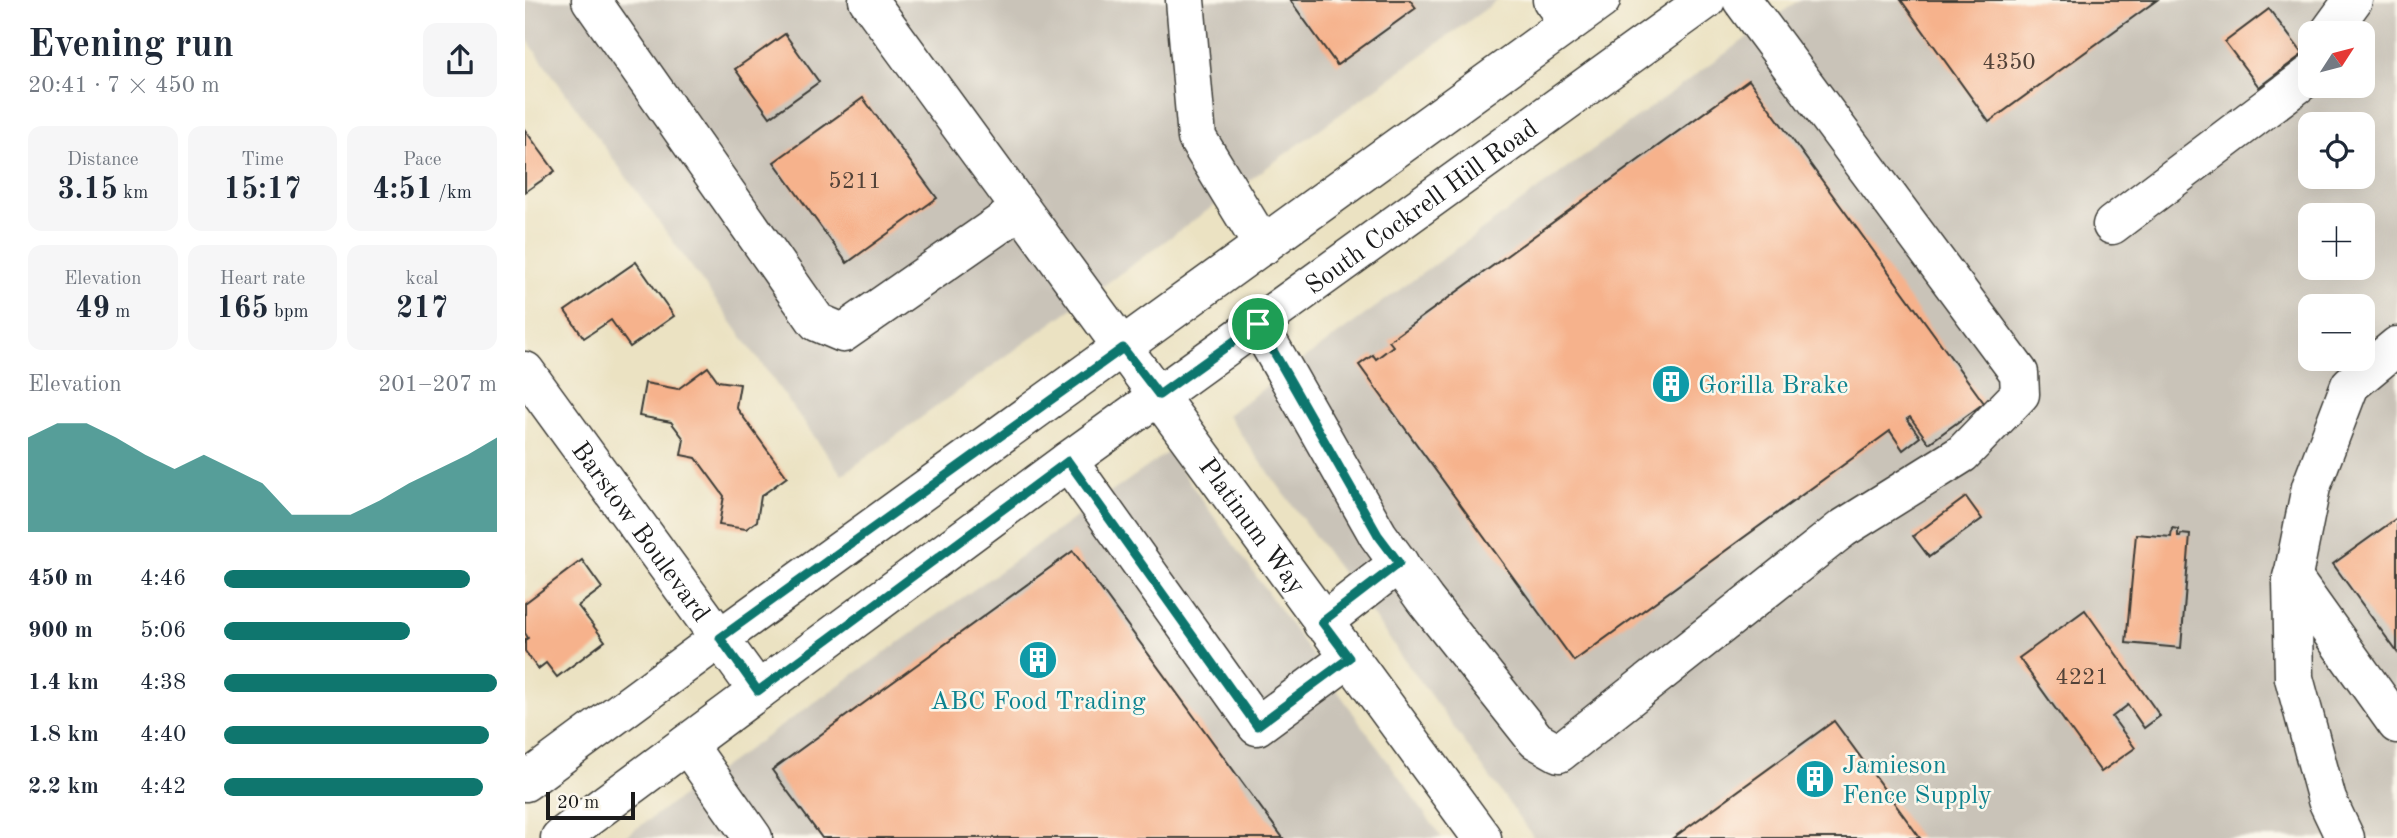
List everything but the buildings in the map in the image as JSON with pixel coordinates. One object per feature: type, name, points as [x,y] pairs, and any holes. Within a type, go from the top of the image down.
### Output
[{"type":"main road","points":[[591,0],[817,322],[843,333],[1021,209]]},
{"type":"main road","name":"Platinum Way","points":[[868,0],[1482,838]]},
{"type":"main road","points":[[1185,0],[1197,138],[1263,246]]},
{"type":"main road","points":[[525,782],[1263,246],[1561,12],[1601,0]]},
{"type":"main road","name":"South Cockrell Hill Road","points":[[560,838],[1068,461],[1706,0]]},
{"type":"main road","points":[[1258,324],[1378,535],[1536,740],[1559,753],[1842,528],[1962,454],[2020,394],[2019,373],[1742,0]]},
{"type":"main road","points":[[2338,21],[2353,0]]},
{"type":"main road","points":[[1561,12],[1606,72]]},
{"type":"main road","points":[[2112,225],[2298,84]]},
{"type":"main road","points":[[2345,838],[2327,800],[2294,678],[2292,577],[2311,487],[2350,385],[2397,346]]},
{"type":"main road","name":"Barstow Boulevard","points":[[525,371],[758,691]]},
{"type":"main road","points":[[1068,461],[1257,726],[1349,658]]},
{"type":"main road","points":[[1322,622],[1399,563]]},
{"type":"main road","points":[[2292,577],[2397,724]]},
{"type":"main road","points":[[687,744],[753,838]]},
{"type":"shaded area","points":[[525,0],[1498,0],[842,475],[525,37]]},
{"type":"shaded area","points":[[1799,0],[2397,0],[2397,838],[1534,838],[1227,415]]},
{"type":"shaded area","points":[[1168,452],[1442,838],[623,838]]},
{"type":"place","name":"Gorilla Brake","points":[[1671,384]]},
{"type":"place","name":"ABC Food Trading","points":[[1038,660]]},
{"type":"place","name":"Jamieson Fence Supply","points":[[1815,779]]},
{"type":"route","points":[[1258,324],[1378,535],[1399,563],[1322,622],[1349,658],[1257,726],[1068,461],[758,691],[720,638],[1123,348],[1159,395],[1258,324]]}]
